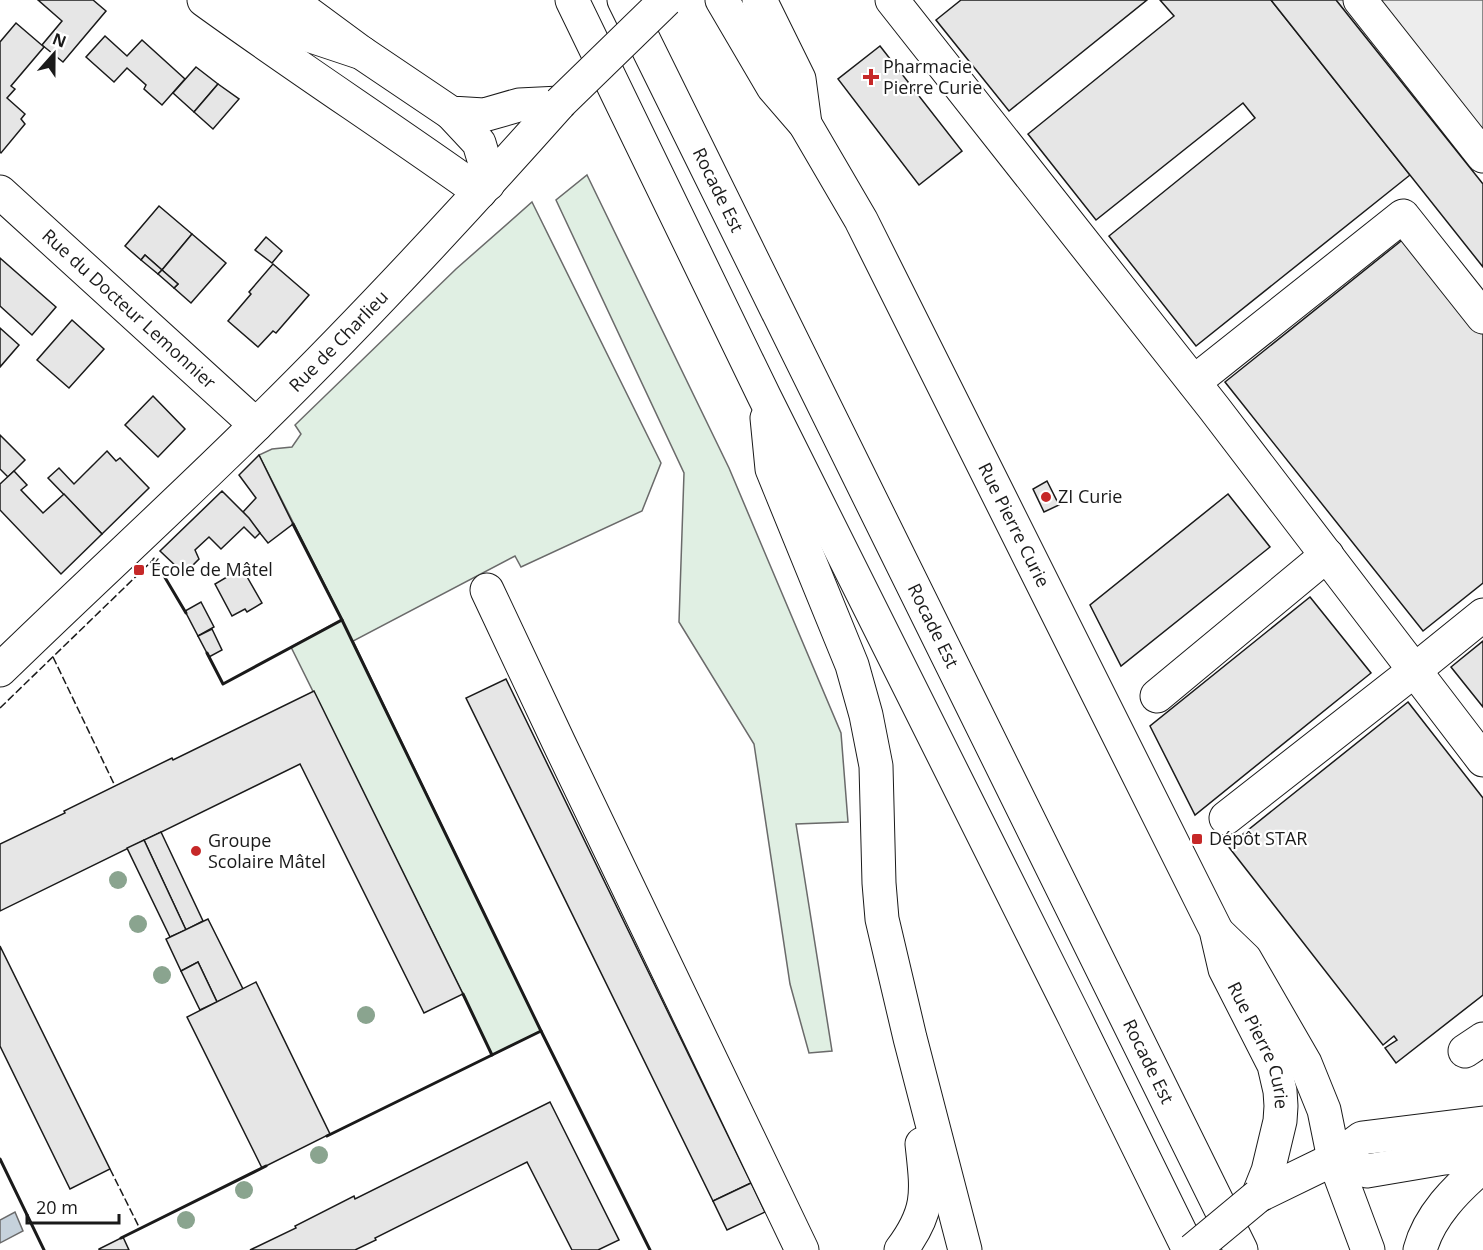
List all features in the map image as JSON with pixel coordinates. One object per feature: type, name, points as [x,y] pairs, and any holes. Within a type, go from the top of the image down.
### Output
[{"type":"main road","points":[[204,0],[419,149],[484,188],[485,163],[479,143],[451,113],[362,53],[290,0]]},
{"type":"main road","points":[[244,0],[302,33],[362,53]]},
{"type":"main road","points":[[572,0],[764,396],[1191,1250],[1258,1196],[1334,1159],[1362,1138],[1483,1123]]},
{"type":"main road","name":"Rocade Est","points":[[624,0],[1241,1250]]},
{"type":"main road","name":"Rue de Charlieu","points":[[0,670],[256,426],[484,188],[560,103],[666,0]]},
{"type":"main road","name":"Rue Pierre Curie","points":[[722,0],[773,87],[805,124],[861,220],[1216,930],[1225,969],[1274,1065],[1280,1091],[1280,1121],[1268,1171],[1258,1196]]},
{"type":"main road","name":"Rue Pierre Curie","points":[[759,0],[799,79],[805,124]]},
{"type":"main road","points":[[892,0],[1194,382],[1483,760]]},
{"type":"main road","points":[[1360,0],[1483,156]]},
{"type":"main road","points":[[451,113],[484,114],[519,105],[560,103]]},
{"type":"main road","name":"Rue du Docteur Lemonnier","points":[[0,192],[256,426]]},
{"type":"main road","points":[[1194,382],[1403,216],[1483,317]]},
{"type":"main road","points":[[764,396],[772,470],[852,665],[866,715],[876,766],[882,919],[965,1250]]},
{"type":"main road","points":[[1157,696],[1327,555]]},
{"type":"main road","points":[[487,590],[802,1250]]},
{"type":"main road","points":[[1226,818],[1483,615]]},
{"type":"main road","name":"Rue Pierre Curie","points":[[1216,930],[1245,959],[1305,1063],[1324,1110],[1334,1159],[1368,1250]]},
{"type":"main road","points":[[901,1250],[913,1234],[924,1210],[926,1182],[910,1038]]},
{"type":"main road","points":[[1334,1159],[1367,1171],[1483,1154]]},
{"type":"main road","points":[[1420,1250],[1424,1235],[1443,1205],[1483,1166]]},
{"type":"green space","points":[[587,175],[729,468],[841,733],[848,822],[796,824],[832,1051],[809,1053],[790,984],[754,744],[679,622],[684,473],[556,200]]},
{"type":"green space","points":[[532,202],[661,463],[642,511],[521,567],[515,556],[353,641],[541,1031],[492,1055],[291,647],[342,619],[259,455],[272,449],[292,447],[301,434],[295,425],[456,269]]},
{"type":"shaded area","points":[[1336,0],[1483,0],[1483,163],[1472,171]]},
{"type":"shaded area","points":[[15,1212],[23,1231],[0,1243],[0,1220]]},
{"type":"building","points":[[38,0],[93,0],[106,11],[63,62],[42,45],[62,21]]},
{"type":"building","points":[[961,0],[1147,0],[1009,111],[936,20]]},
{"type":"building","points":[[1160,0],[1271,0],[1410,175],[1196,346],[1109,236],[1255,118],[1243,103],[1096,220],[1028,134],[1174,16]]},
{"type":"building","points":[[1271,0],[1336,0],[1483,184],[1483,267]]},
{"type":"building","points":[[16,23],[44,47],[11,86],[15,89],[7,98],[25,114],[21,119],[25,124],[1,153],[0,42]]},
{"type":"building","points":[[105,36],[127,56],[142,40],[185,79],[162,105],[144,89],[146,85],[127,68],[114,82],[86,57]]},
{"type":"building","points":[[880,46],[962,151],[919,185],[838,79]]},
{"type":"building","points":[[196,67],[218,84],[194,112],[173,93]]},
{"type":"building","points":[[218,84],[239,99],[213,129],[194,112]]},
{"type":"building","points":[[159,206],[192,234],[162,270],[145,255],[141,260],[125,246]]},
{"type":"building","points":[[192,234],[226,263],[191,303],[174,288],[178,284],[162,270]]},
{"type":"building","points":[[266,237],[282,251],[272,263],[255,250]]},
{"type":"building","points":[[1406,237],[1483,333],[1483,583],[1423,631],[1225,382]]},
{"type":"building","points":[[145,255],[162,270],[158,274],[141,260]]},
{"type":"building","points":[[0,258],[56,307],[32,335],[0,306]]},
{"type":"building","points":[[273,264],[309,295],[276,333],[273,331],[258,347],[228,321]]},
{"type":"building","points":[[162,270],[178,284],[174,288],[158,274]]},
{"type":"building","points":[[72,320],[104,349],[69,388],[37,360]]},
{"type":"building","points":[[0,328],[19,345],[0,367]]},
{"type":"building","points":[[153,396],[185,429],[158,457],[125,425]]},
{"type":"building","points":[[0,435],[25,460],[8,477],[0,469]]},
{"type":"building","points":[[107,451],[116,461],[120,458],[149,488],[102,534],[48,478],[59,468],[74,484]]},
{"type":"building","points":[[259,455],[293,524],[268,543],[243,512],[256,498],[239,475]]},
{"type":"building","points":[[14,471],[27,485],[21,490],[43,513],[64,494],[102,534],[61,574],[0,510],[0,484]]},
{"type":"building","name":"ZI Curie","points":[[1047,481],[1059,505],[1044,512],[1033,489]]},
{"type":"building","points":[[222,491],[249,518],[260,533],[255,538],[244,527],[221,549],[209,537],[195,550],[199,559],[187,571],[181,566],[178,568],[160,551]]},
{"type":"building","points":[[1228,494],[1270,547],[1121,666],[1090,605]]},
{"type":"building","points":[[242,568],[262,603],[247,612],[245,609],[232,616],[215,584]]},
{"type":"building","points":[[1310,597],[1371,673],[1195,815],[1150,726]]},
{"type":"building","points":[[201,602],[214,627],[198,636],[185,611]]},
{"type":"building","points":[[212,629],[222,650],[209,657],[198,636]]},
{"type":"building","points":[[1483,641],[1483,707],[1451,667]]},
{"type":"building","points":[[506,679],[751,1183],[713,1201],[466,698]]},
{"type":"building","points":[[314,691],[463,994],[424,1013],[300,764],[0,911],[0,844],[172,758],[173,760]]},
{"type":"building","points":[[1408,702],[1483,798],[1483,995],[1396,1063],[1385,1048],[1397,1040],[1394,1036],[1383,1045],[1228,846]]},
{"type":"building","points":[[161,832],[203,921],[186,930],[144,840]]},
{"type":"building","points":[[144,840],[186,930],[170,937],[127,848]]},
{"type":"building","points":[[208,919],[243,989],[217,1002],[198,962],[181,971],[166,939]]},
{"type":"building","points":[[0,946],[110,1169],[70,1189],[0,1046]]},
{"type":"building","points":[[198,962],[217,1002],[200,1010],[181,971]]},
{"type":"building","points":[[256,982],[330,1134],[262,1168],[187,1017]]},
{"type":"building","points":[[550,1102],[619,1240],[598,1250],[572,1250],[527,1162],[355,1250],[250,1250],[354,1196],[355,1199]]},
{"type":"building","points":[[751,1183],[765,1212],[727,1230],[713,1201]]},
{"type":"building","points":[[123,1237],[129,1250],[99,1250],[99,1249]]},
{"type":"fence","points":[[0,708],[154,559]]},
{"type":"fence","points":[[53,657],[115,786]]},
{"type":"fence","points":[[110,1169],[140,1229]]},
{"type":"wall","points":[[207,653],[223,684],[342,620],[293,524]]},
{"type":"wall","points":[[154,559],[186,613]]},
{"type":"wall","points":[[342,620],[650,1250]]},
{"type":"wall","points":[[327,1136],[492,1055],[463,994]]},
{"type":"wall","points":[[492,1055],[541,1031]]},
{"type":"wall","points":[[0,1159],[44,1250]]},
{"type":"wall","points":[[121,1238],[266,1166]]},
{"type":"place","name":"Pharmacie Pierre Curie","points":[[871,77]]},
{"type":"place","name":"ZI Curie","points":[[1046,497]]},
{"type":"place","name":"École de Mâtel","points":[[139,570]]},
{"type":"place","name":"Dépôt STAR","points":[[1197,839]]},
{"type":"place","name":"Groupe Scolaire Mâtel","points":[[196,851]]}]
